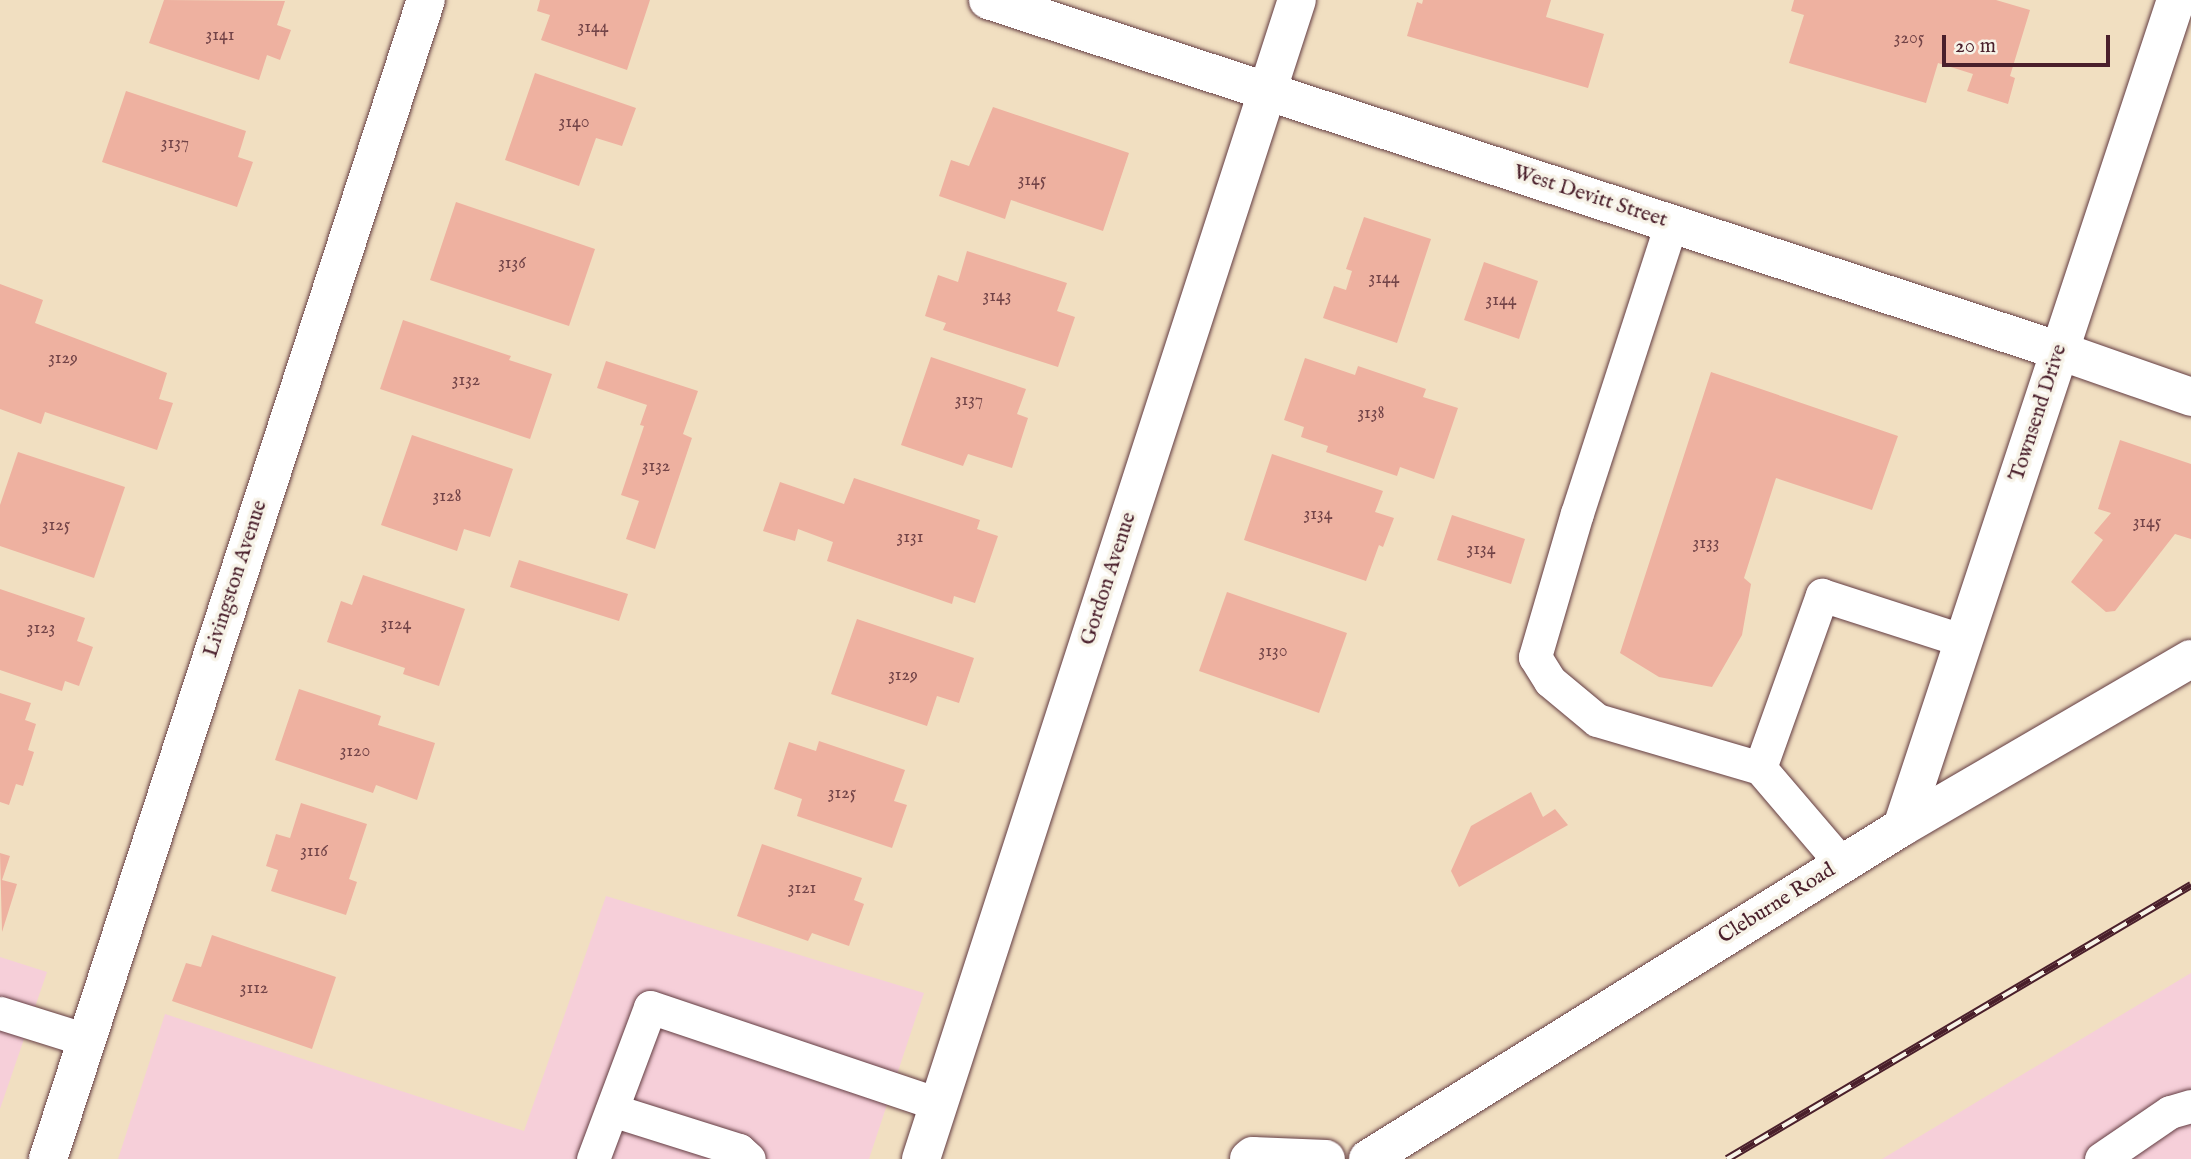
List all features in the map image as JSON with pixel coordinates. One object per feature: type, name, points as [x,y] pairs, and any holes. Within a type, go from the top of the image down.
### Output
[{"type":"street","name":"Livingston Avenue","points":[[48,1159],[426,0]]},
{"type":"street","name":"West Devitt Street","points":[[988,0],[2060,351],[2191,397]]},
{"type":"street","name":"Gordon Avenue","points":[[921,1159],[1297,0]]},
{"type":"street","name":"Townsend Drive","points":[[1902,827],[2176,0]]},
{"type":"street","name":"Cleburne Road","points":[[1368,1159],[1902,827],[2191,659]]},
{"type":"street","points":[[1249,1159],[1253,1156],[1326,1159]]},
{"type":"lane","points":[[1671,224],[1577,513],[1535,657],[1550,681],[1597,720],[1760,768],[1842,864]]},
{"type":"lane","points":[[1760,768],[1822,595],[1964,641]]},
{"type":"lane","points":[[593,1159],[650,1007],[939,1104]]},
{"type":"lane","points":[[0,1013],[86,1040]]},
{"type":"lane","points":[[2101,1159],[2170,1112],[2191,1106]]},
{"type":"lane","points":[[612,1110],[738,1150],[749,1159]]},
{"type":"shaded area","points":[[606,896],[924,993],[869,1159],[118,1159],[165,1014],[524,1131]]},
{"type":"shaded area","points":[[0,957],[47,972],[0,1109]]},
{"type":"shaded area","points":[[2191,973],[2191,1159],[1882,1159]]},
{"type":"building","points":[[164,0],[285,1],[277,25],[291,30],[280,60],[267,55],[259,80],[149,43]]},
{"type":"building","points":[[540,0],[650,0],[627,70],[541,40],[550,15],[537,11]]},
{"type":"building","points":[[1423,0],[1551,0],[1546,17],[1604,34],[1588,88],[1407,36],[1417,2],[1422,4]]},
{"type":"building","points":[[1794,0],[1996,0],[2030,10],[2010,76],[2015,78],[2008,104],[1967,91],[1973,74],[1938,63],[1926,103],[1789,63],[1804,15],[1791,11]]},
{"type":"building","points":[[535,73],[636,108],[622,146],[596,138],[579,186],[505,160]]},
{"type":"building","points":[[126,91],[246,131],[238,157],[253,162],[237,207],[102,162]]},
{"type":"building","points":[[993,107],[1129,153],[1103,231],[1011,200],[1005,219],[939,196],[951,160],[969,166]]},
{"type":"building","points":[[456,202],[595,249],[569,326],[430,280]]},
{"type":"building","points":[[1364,217],[1431,239],[1397,343],[1323,318],[1334,286],[1346,290],[1352,271],[1346,269]]},
{"type":"building","points":[[967,251],[1067,283],[1057,311],[1075,317],[1058,367],[943,330],[946,323],[925,316],[938,275],[958,282]]},
{"type":"building","points":[[1484,262],[1538,281],[1519,339],[1464,320]]},
{"type":"building","points":[[0,284],[43,300],[35,323],[167,373],[159,399],[173,403],[157,450],[45,412],[41,424],[0,409]]},
{"type":"building","points":[[403,320],[511,356],[509,360],[552,374],[530,439],[380,389]]},
{"type":"building","points":[[931,357],[1026,389],[1017,414],[1028,418],[1012,468],[968,454],[963,466],[901,445]]},
{"type":"building","points":[[1305,358],[1355,375],[1358,366],[1426,389],[1423,397],[1458,408],[1434,479],[1400,467],[1397,476],[1326,452],[1328,446],[1301,437],[1304,427],[1284,420]]},
{"type":"building","points":[[606,361],[698,391],[683,434],[692,438],[655,549],[626,539],[639,501],[621,495],[644,426],[640,425],[647,405],[597,388]]},
{"type":"building","points":[[1711,372],[1898,436],[1872,510],[1776,478],[1744,578],[1751,584],[1742,635],[1712,687],[1659,677],[1620,653]]},
{"type":"building","points":[[412,435],[513,469],[490,537],[464,529],[457,551],[381,525]]},
{"type":"building","points":[[2120,440],[2191,464],[2191,539],[2175,534],[2115,611],[2106,612],[2071,582],[2103,540],[2094,533],[2111,513],[2098,509]]},
{"type":"building","points":[[18,452],[125,487],[94,578],[0,546],[0,505]]},
{"type":"building","points":[[1272,454],[1383,491],[1375,512],[1394,518],[1383,547],[1379,545],[1366,581],[1244,540]]},
{"type":"building","points":[[854,478],[980,520],[977,529],[998,536],[975,603],[954,596],[952,604],[827,561],[833,542],[798,529],[795,541],[763,531],[780,482],[844,504]]},
{"type":"building","points":[[1452,515],[1525,539],[1511,584],[1437,560]]},
{"type":"building","points":[[519,560],[628,594],[619,621],[510,587]]},
{"type":"building","points":[[363,575],[465,609],[439,686],[403,674],[405,668],[327,642],[341,601],[352,605]]},
{"type":"building","points":[[0,589],[85,618],[77,641],[93,647],[79,686],[65,681],[62,691],[0,670]]},
{"type":"building","points":[[1227,592],[1347,633],[1319,713],[1199,671]]},
{"type":"building","points":[[857,619],[974,658],[959,703],[937,696],[927,726],[831,694]]},
{"type":"building","points":[[299,689],[381,716],[378,725],[435,743],[417,800],[376,785],[373,793],[275,760]]},
{"type":"building","points":[[0,693],[31,703],[25,720],[36,724],[28,750],[34,752],[23,786],[16,784],[9,805],[0,802]]},
{"type":"building","points":[[819,741],[905,770],[894,801],[907,805],[892,848],[797,816],[802,799],[774,789],[789,742],[816,751]]},
{"type":"building","points":[[1531,792],[1543,817],[1555,809],[1568,825],[1459,887],[1451,871],[1471,826]]},
{"type":"building","points":[[301,803],[367,824],[349,879],[357,882],[346,915],[271,891],[278,870],[266,866],[276,834],[290,838]]},
{"type":"building","points":[[762,844],[862,878],[854,900],[864,904],[849,946],[812,933],[808,941],[737,916]]},
{"type":"building","points":[[0,853],[10,856],[2,880],[17,884],[2,932]]},
{"type":"building","points":[[212,935],[336,977],[312,1049],[172,1001],[186,963],[201,967]]},
{"type":"railway","points":[[1727,1159],[2191,885]]}]
